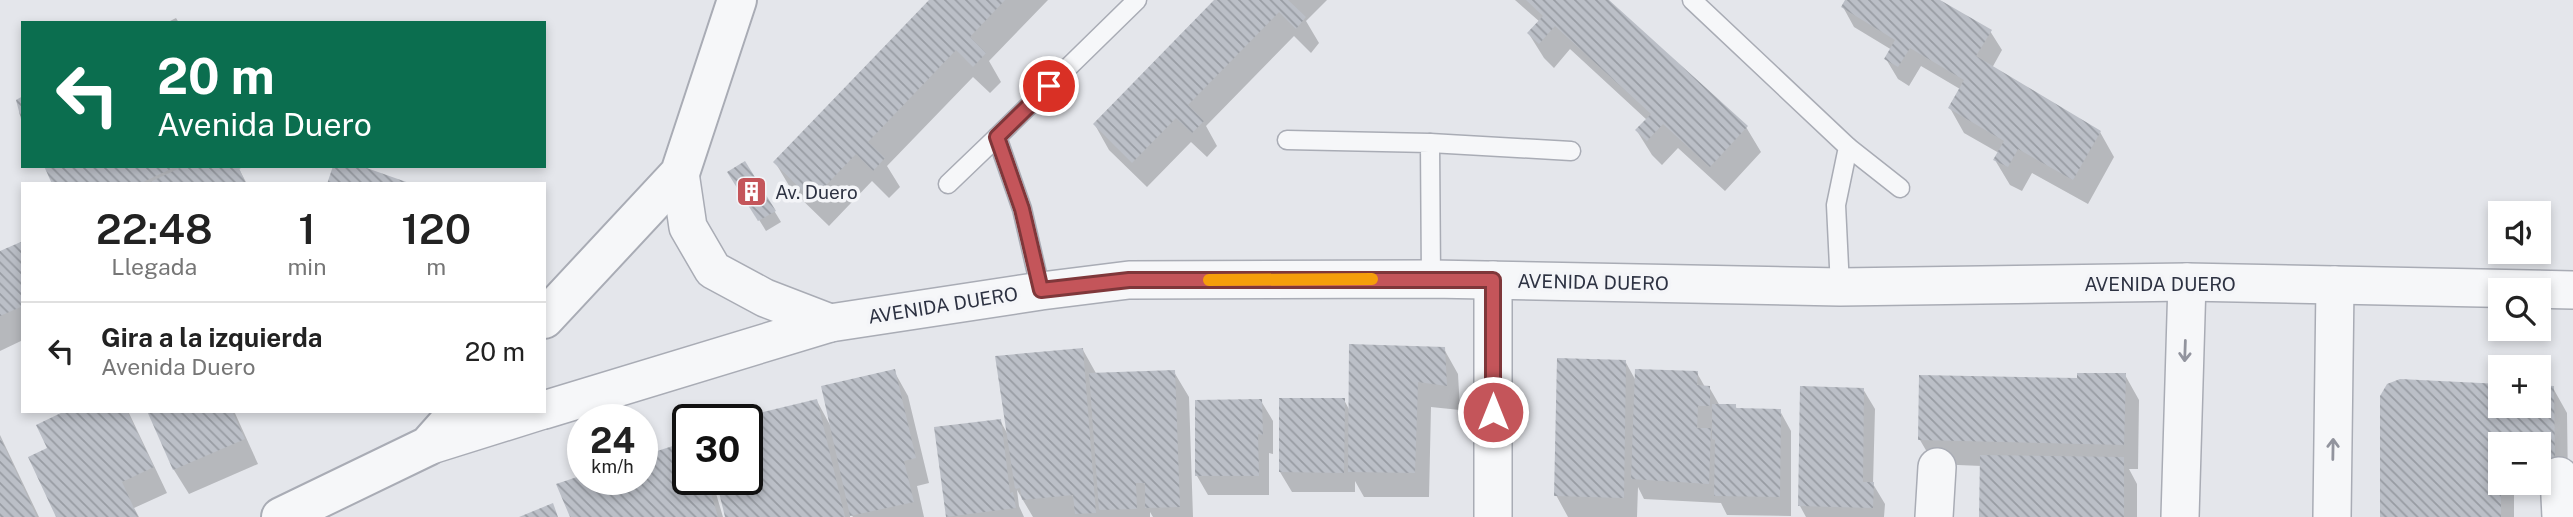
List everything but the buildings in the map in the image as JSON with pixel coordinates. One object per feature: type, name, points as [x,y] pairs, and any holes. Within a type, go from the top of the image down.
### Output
[{"type":"street","points":[[546,317],[680,173],[737,0]]},
{"type":"street","points":[[680,173],[688,228],[713,270],[765,298],[830,323]]},
{"type":"street","name":"AVENIDA DUERO","points":[[546,410],[830,323],[1041,290],[1129,280],[1431,279],[1840,287],[2187,282],[2573,290]]},
{"type":"street","points":[[1493,280],[1493,517]]},
{"type":"street","points":[[2180,517],[2187,282]]},
{"type":"street","points":[[2332,517],[2335,285]]},
{"type":"street","points":[[281,517],[428,446],[457,413]]},
{"type":"street","name":"AVENIDA DUERO","points":[[428,446],[535,413]]},
{"type":"street","points":[[1934,517],[1937,467]]},
{"type":"street","points":[[2559,476],[2561,517]]},
{"type":"lane","points":[[948,184],[1137,0]]},
{"type":"lane","points":[[1692,0],[1848,147],[1900,188]]},
{"type":"lane","points":[[997,137],[1022,209],[1041,290]]},
{"type":"lane","points":[[1287,139],[1571,151]]},
{"type":"lane","points":[[1430,144],[1431,279]]},
{"type":"lane","points":[[1840,287],[1836,205],[1848,147]]},
{"type":"slow traffic","points":[[1209,280],[1372,279]]},
{"type":"place","name":"Av. Duero","points":[[752,192]]},
{"type":"route","points":[[1049,86],[997,137],[1022,209],[1041,290],[1129,280],[1493,280],[1493,412]]}]
